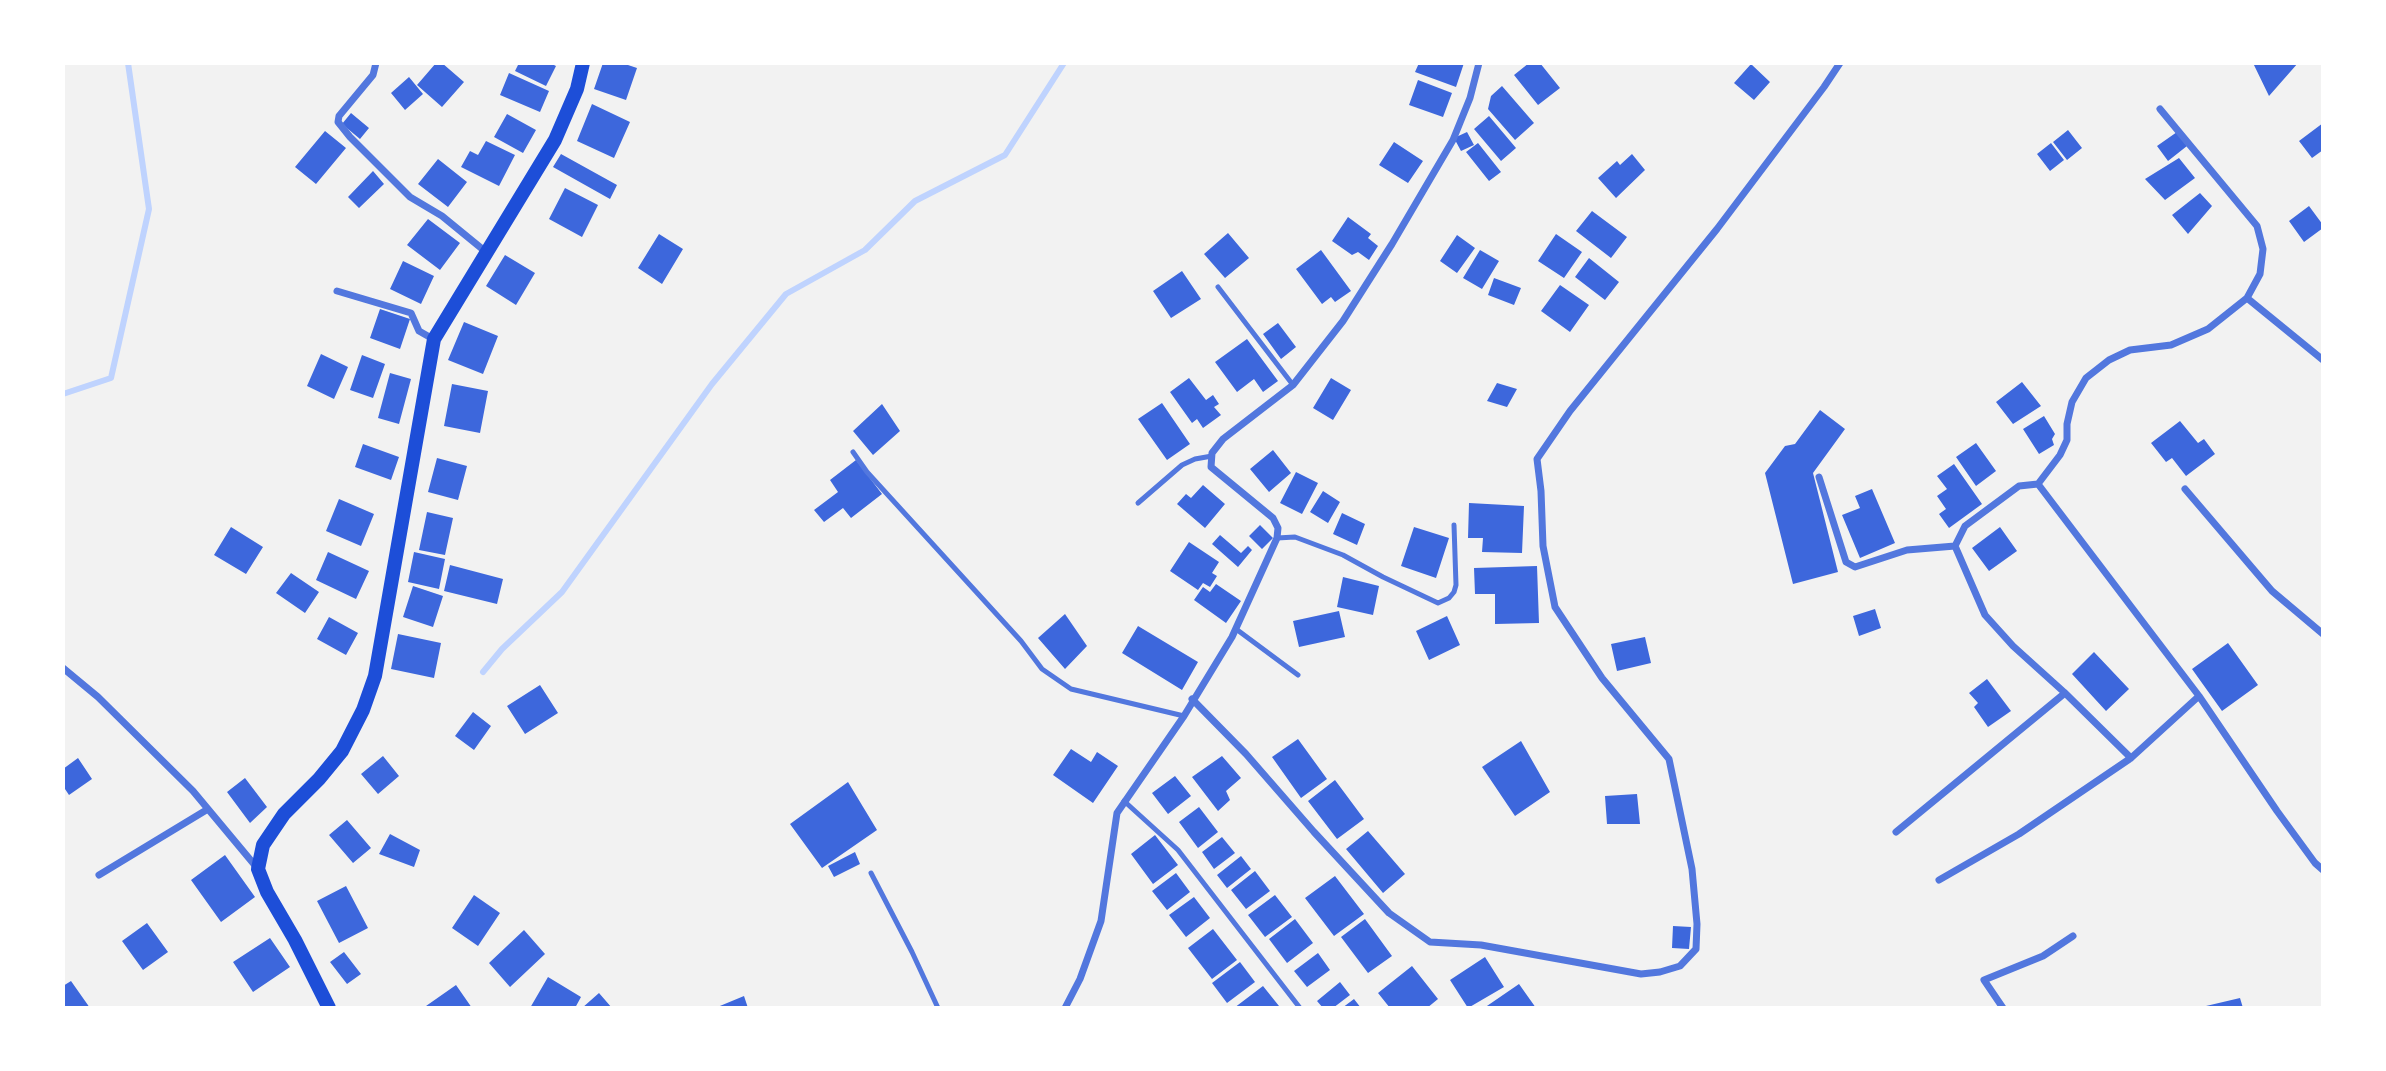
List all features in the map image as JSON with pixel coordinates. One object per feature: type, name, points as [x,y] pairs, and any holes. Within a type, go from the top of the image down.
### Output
[{"type":"main road","points":[[329,1008],[267,892],[258,869],[263,845],[284,814],[342,751],[367,699],[374,676],[434,339],[555,139],[577,89],[583,63]]},
{"type":"street","points":[[376,63],[373,75],[339,117],[338,122],[410,197],[442,216],[486,252]]},
{"type":"street","points":[[1065,1008],[1080,979],[1101,921],[1117,813],[1184,716],[1236,629],[1277,538],[1278,528],[1273,518],[1211,467],[1212,453],[1223,439],[1293,385],[1343,321],[1453,140],[1470,98],[1479,63]]},
{"type":"street","points":[[1192,699],[1246,754],[1389,913],[1430,942],[1481,945],[1641,974],[1680,966],[1696,949],[1697,924],[1692,869],[1670,759],[1602,678],[1555,607],[1543,546],[1537,459],[1570,411],[1717,229],[1840,63]]},
{"type":"street","points":[[1955,545],[1965,526],[2019,486],[2038,484],[2060,455],[2067,440],[2072,402],[2086,378],[2109,360],[2130,350],[2171,345],[2208,329],[2247,298],[2260,274],[2263,249],[2257,226],[2160,109]]},
{"type":"street","points":[[337,290],[411,313],[419,331],[434,339]]},
{"type":"street","points":[[2247,298],[2323,360]]},
{"type":"street","points":[[1819,477],[1846,562],[1855,567],[1907,550],[1955,545]]},
{"type":"street","points":[[2038,484],[2199,696],[2277,811],[2323,870]]},
{"type":"street","points":[[2185,489],[2272,591],[2323,634]]},
{"type":"street","points":[[1955,545],[1985,615],[2013,646],[2131,758]]},
{"type":"street","points":[[63,668],[98,697],[193,791],[258,869]]},
{"type":"street","points":[[1896,832],[2065,693]]},
{"type":"street","points":[[1939,880],[2019,834],[2131,758],[2199,696]]},
{"type":"street","points":[[99,875],[208,809]]},
{"type":"street","points":[[2003,1008],[1984,981],[2043,956],[2073,936]]},
{"type":"lane","points":[[1218,288],[1293,385]]},
{"type":"lane","points":[[853,452],[867,472],[1021,641],[1042,669],[1071,689],[1184,716]]},
{"type":"lane","points":[[1138,503],[1182,465],[1212,456]]},
{"type":"lane","points":[[1277,538],[1295,537],[1343,555],[1438,603],[1449,598],[1456,585],[1454,525]]},
{"type":"lane","points":[[1236,629],[1298,675]]},
{"type":"lane","points":[[1124,802],[1178,850],[1300,1008]]},
{"type":"lane","points":[[871,873],[939,1008]]},
{"type":"building","points":[[436,63],[442,63],[464,82],[442,107],[417,85]]},
{"type":"building","points":[[519,63],[550,63],[556,66],[546,86],[515,71]]},
{"type":"building","points":[[603,63],[622,63],[637,68],[626,100],[594,89]]},
{"type":"building","points":[[1419,63],[1464,63],[1456,87],[1415,72]]},
{"type":"building","points":[[1529,63],[1540,63],[1560,88],[1538,105],[1514,75]]},
{"type":"building","points":[[2253,63],[2298,63],[2269,96]]},
{"type":"building","points":[[1751,64],[1770,82],[1754,100],[1734,83]]},
{"type":"building","points":[[509,73],[549,91],[540,112],[500,95]]},
{"type":"building","points":[[409,77],[423,94],[405,110],[391,93]]},
{"type":"building","points":[[1418,80],[1452,93],[1443,117],[1409,105]]},
{"type":"building","points":[[1502,86],[1534,123],[1515,140],[1488,109],[1491,96]]},
{"type":"building","points":[[592,104],[630,122],[614,158],[577,141]]},
{"type":"building","points":[[351,113],[369,128],[360,139],[342,124]]},
{"type":"building","points":[[507,114],[536,130],[523,153],[494,137]]},
{"type":"building","points":[[1489,116],[1516,148],[1501,161],[1474,129]]},
{"type":"building","points":[[2323,123],[2323,150],[2312,158],[2299,141]]},
{"type":"building","points":[[2068,130],[2082,148],[2067,160],[2053,142]]},
{"type":"building","points":[[325,131],[346,148],[316,184],[295,167]]},
{"type":"building","points":[[1467,132],[1474,145],[1461,151],[1454,138]]},
{"type":"building","points":[[2177,132],[2187,146],[2168,161],[2157,146]]},
{"type":"building","points":[[486,141],[515,155],[499,186],[461,167],[470,151],[478,155]]},
{"type":"building","points":[[1394,142],[1423,161],[1408,183],[1379,165]]},
{"type":"building","points":[[1478,143],[1501,172],[1489,181],[1466,152]]},
{"type":"building","points":[[2051,143],[2064,160],[2050,171],[2037,154]]},
{"type":"building","points":[[561,154],[617,185],[610,199],[553,167]]},
{"type":"building","points":[[1632,154],[1645,170],[1616,198],[1598,178],[1617,161],[1620,165]]},
{"type":"building","points":[[2179,158],[2195,178],[2165,200],[2145,179]]},
{"type":"building","points":[[438,159],[467,182],[448,207],[418,184]]},
{"type":"building","points":[[373,171],[384,184],[359,208],[348,197]]},
{"type":"building","points":[[565,188],[598,205],[582,237],[549,219]]},
{"type":"building","points":[[2200,193],[2212,206],[2188,234],[2172,215]]},
{"type":"building","points":[[2309,206],[2323,228],[2304,242],[2289,221]]},
{"type":"building","points":[[1592,211],[1627,237],[1611,258],[1576,231]]},
{"type":"building","points":[[1348,217],[1371,234],[1368,238],[1378,246],[1369,260],[1358,252],[1352,255],[1332,241]]},
{"type":"building","points":[[428,219],[460,243],[440,270],[407,245]]},
{"type":"building","points":[[1228,233],[1249,258],[1225,278],[1204,254]]},
{"type":"building","points":[[659,234],[683,249],[662,284],[638,268]]},
{"type":"building","points":[[1556,234],[1582,252],[1564,278],[1538,261]]},
{"type":"building","points":[[1457,235],[1475,248],[1457,273],[1440,261]]},
{"type":"building","points":[[1321,250],[1351,291],[1335,302],[1331,297],[1322,304],[1296,269]]},
{"type":"building","points":[[1480,250],[1499,261],[1482,289],[1463,278]]},
{"type":"building","points":[[505,255],[535,273],[516,305],[486,286]]},
{"type":"building","points":[[1589,258],[1619,282],[1605,300],[1575,277]]},
{"type":"building","points":[[403,261],[434,276],[421,304],[390,289]]},
{"type":"building","points":[[1182,271],[1201,299],[1171,318],[1153,291]]},
{"type":"building","points":[[1494,278],[1521,288],[1514,305],[1488,295]]},
{"type":"building","points":[[1560,285],[1589,305],[1570,332],[1541,311]]},
{"type":"building","points":[[380,309],[410,319],[400,349],[370,338]]},
{"type":"building","points":[[464,322],[498,336],[483,374],[448,360]]},
{"type":"building","points":[[1278,323],[1296,347],[1281,359],[1263,334]]},
{"type":"building","points":[[1247,339],[1278,381],[1263,392],[1254,379],[1237,392],[1215,362]]},
{"type":"building","points":[[321,354],[348,367],[334,399],[307,386]]},
{"type":"building","points":[[362,355],[385,364],[373,398],[350,390]]},
{"type":"building","points":[[390,373],[411,379],[399,424],[378,418]]},
{"type":"building","points":[[1189,378],[1206,400],[1213,395],[1219,404],[1214,407],[1221,415],[1203,428],[1197,419],[1192,423],[1170,392]]},
{"type":"building","points":[[1331,378],[1351,390],[1333,420],[1313,408]]},
{"type":"building","points":[[2022,382],[2041,406],[2013,424],[1996,402]]},
{"type":"building","points":[[1497,383],[1517,389],[1507,407],[1487,401]]},
{"type":"building","points":[[452,384],[488,391],[480,433],[444,426]]},
{"type":"building","points":[[1162,403],[1190,444],[1167,460],[1138,419]]},
{"type":"building","points":[[882,404],[900,431],[873,455],[853,431]]},
{"type":"building","points":[[1820,410],[1845,429],[1813,473],[1838,572],[1793,584],[1765,473],[1785,446],[1795,444]]},
{"type":"building","points":[[2044,416],[2055,434],[2052,439],[2054,445],[2039,454],[2023,429]]},
{"type":"building","points":[[2180,421],[2198,443],[2204,439],[2215,454],[2186,476],[2172,458],[2166,462],[2151,443]]},
{"type":"building","points":[[1976,443],[1996,471],[1976,486],[1956,457]]},
{"type":"building","points":[[363,444],[399,457],[391,480],[355,467]]},
{"type":"building","points":[[1273,450],[1291,473],[1269,492],[1250,469]]},
{"type":"building","points":[[437,458],[467,466],[458,500],[428,492]]},
{"type":"building","points":[[856,460],[882,494],[851,518],[843,508],[824,522],[814,510],[838,492],[830,480]]},
{"type":"building","points":[[1954,464],[1982,504],[1949,528],[1939,514],[1946,509],[1937,496],[1947,489],[1937,476]]},
{"type":"building","points":[[1296,472],[1318,483],[1302,514],[1280,503]]},
{"type":"building","points":[[1203,485],[1225,504],[1205,528],[1177,504],[1186,494],[1191,498]]},
{"type":"building","points":[[1872,489],[1895,543],[1860,558],[1842,515],[1860,508],[1855,496]]},
{"type":"building","points":[[1323,491],[1340,502],[1328,523],[1310,512]]},
{"type":"building","points":[[339,499],[374,514],[361,546],[326,531]]},
{"type":"building","points":[[1469,503],[1524,506],[1522,553],[1482,552],[1483,538],[1468,538]]},
{"type":"building","points":[[427,512],[453,518],[445,555],[419,550]]},
{"type":"building","points":[[1342,513],[1365,524],[1357,545],[1333,534]]},
{"type":"building","points":[[1260,525],[1273,538],[1262,549],[1249,536]]},
{"type":"building","points":[[231,527],[263,547],[246,574],[214,555]]},
{"type":"building","points":[[1414,527],[1449,538],[1436,578],[1401,566]]},
{"type":"building","points":[[2000,527],[2017,551],[1989,571],[1972,548]]},
{"type":"building","points":[[1220,535],[1241,553],[1248,546],[1252,550],[1238,567],[1212,544]]},
{"type":"building","points":[[1189,542],[1219,562],[1212,573],[1217,576],[1210,587],[1203,583],[1198,590],[1170,571]]},
{"type":"building","points":[[328,552],[369,571],[356,599],[316,580]]},
{"type":"building","points":[[414,552],[445,559],[439,589],[408,582]]},
{"type":"building","points":[[450,565],[503,579],[497,604],[444,591]]},
{"type":"building","points":[[1537,566],[1539,623],[1495,624],[1495,594],[1475,594],[1474,568]]},
{"type":"building","points":[[291,573],[319,592],[305,613],[276,593]]},
{"type":"building","points":[[1343,577],[1379,586],[1373,615],[1337,607]]},
{"type":"building","points":[[1216,584],[1241,601],[1226,623],[1194,600],[1203,587],[1210,592]]},
{"type":"building","points":[[413,586],[443,596],[433,627],[403,617]]},
{"type":"building","points":[[1875,609],[1881,628],[1859,636],[1853,616]]},
{"type":"building","points":[[1339,611],[1345,637],[1299,647],[1293,621]]},
{"type":"building","points":[[1065,614],[1087,646],[1065,669],[1038,638]]},
{"type":"building","points":[[1447,616],[1460,645],[1429,660],[1416,631]]},
{"type":"building","points":[[329,617],[358,633],[346,655],[317,639]]},
{"type":"building","points":[[1138,626],[1198,662],[1182,690],[1122,653]]},
{"type":"building","points":[[398,634],[441,643],[434,678],[391,669]]},
{"type":"building","points":[[1645,637],[1651,663],[1617,671],[1611,644]]},
{"type":"building","points":[[2228,643],[2258,685],[2222,711],[2192,669]]},
{"type":"building","points":[[2094,652],[2129,689],[2106,711],[2072,674]]},
{"type":"building","points":[[1987,679],[2011,711],[1988,727],[1974,707],[1978,703],[1969,693]]},
{"type":"building","points":[[540,685],[558,713],[525,734],[507,706]]},
{"type":"building","points":[[473,712],[491,726],[474,750],[455,736]]},
{"type":"building","points":[[1298,739],[1327,779],[1301,798],[1272,757]]},
{"type":"building","points":[[1521,741],[1550,792],[1515,816],[1482,767]]},
{"type":"building","points":[[1071,749],[1091,762],[1097,752],[1118,766],[1093,803],[1053,775]]},
{"type":"building","points":[[383,756],[399,776],[378,794],[361,774]]},
{"type":"building","points":[[1222,756],[1241,778],[1226,791],[1230,800],[1218,811],[1192,777]]},
{"type":"building","points":[[78,758],[92,779],[69,795],[63,786],[63,769]]},
{"type":"building","points":[[1175,776],[1191,796],[1168,814],[1152,793]]},
{"type":"building","points":[[245,778],[267,807],[250,823],[227,792]]},
{"type":"building","points":[[1335,780],[1364,819],[1337,839],[1308,801]]},
{"type":"building","points":[[848,782],[877,830],[822,868],[790,824]]},
{"type":"building","points":[[1637,794],[1640,824],[1607,824],[1605,796]]},
{"type":"building","points":[[1199,807],[1218,832],[1198,848],[1179,822]]},
{"type":"building","points":[[347,820],[371,848],[353,863],[329,835]]},
{"type":"building","points":[[1368,831],[1405,874],[1383,893],[1346,849]]},
{"type":"building","points":[[390,834],[420,850],[414,867],[379,854]]},
{"type":"building","points":[[1155,835],[1178,865],[1153,884],[1131,854]]},
{"type":"building","points":[[1222,837],[1235,853],[1214,869],[1202,852]]},
{"type":"building","points":[[855,852],[860,864],[834,877],[828,866]]},
{"type":"building","points":[[225,855],[255,897],[221,922],[191,880]]},
{"type":"building","points":[[1241,856],[1251,869],[1227,888],[1217,875]]},
{"type":"building","points":[[1255,871],[1270,891],[1246,909],[1231,890]]},
{"type":"building","points":[[1176,873],[1190,892],[1167,910],[1152,891]]},
{"type":"building","points":[[1335,876],[1364,914],[1334,936],[1305,898]]},
{"type":"building","points":[[346,886],[368,928],[339,943],[317,901]]},
{"type":"building","points":[[474,895],[500,913],[478,946],[452,928]]},
{"type":"building","points":[[1275,895],[1292,917],[1265,937],[1248,915]]},
{"type":"building","points":[[1194,897],[1210,918],[1186,937],[1169,915]]},
{"type":"building","points":[[1295,919],[1313,943],[1287,963],[1269,939]]},
{"type":"building","points":[[1365,919],[1392,956],[1368,973],[1341,937]]},
{"type":"building","points":[[147,923],[168,952],[143,970],[122,941]]},
{"type":"building","points":[[1673,926],[1691,927],[1689,949],[1672,948]]},
{"type":"building","points":[[1213,929],[1237,960],[1212,979],[1188,948]]},
{"type":"building","points":[[524,930],[545,954],[510,987],[489,963]]},
{"type":"building","points":[[270,938],[290,967],[253,992],[233,962]]},
{"type":"building","points":[[344,952],[361,974],[347,984],[330,962]]},
{"type":"building","points":[[1318,953],[1330,970],[1307,987],[1294,971]]},
{"type":"building","points":[[1485,957],[1504,987],[1468,1008],[1450,980]]},
{"type":"building","points":[[1240,962],[1255,982],[1227,1003],[1212,983]]},
{"type":"building","points":[[1412,966],[1438,999],[1427,1008],[1390,1008],[1378,993]]},
{"type":"building","points":[[548,977],[581,997],[575,1008],[530,1008]]},
{"type":"building","points":[[71,981],[90,1008],[63,1008],[63,986]]},
{"type":"building","points":[[1340,982],[1350,995],[1333,1008],[1323,1008],[1317,1001]]},
{"type":"building","points":[[1519,984],[1536,1008],[1484,1008]]},
{"type":"building","points":[[456,985],[472,1008],[427,1008],[426,1006]]},
{"type":"building","points":[[1263,986],[1279,1006],[1277,1008],[1234,1008]]},
{"type":"building","points":[[599,993],[612,1008],[582,1008]]},
{"type":"building","points":[[744,996],[748,1008],[715,1008]]},
{"type":"building","points":[[2240,998],[2243,1008],[2206,1006]]},
{"type":"building","points":[[1354,999],[1361,1008],[1342,1008]]},
{"type":"waterway","points":[[63,394],[111,378],[149,209],[128,63]]},
{"type":"waterway","points":[[483,672],[502,649],[562,592],[712,384],[786,294],[865,250],[915,201],[1005,155],[1064,63]]}]
